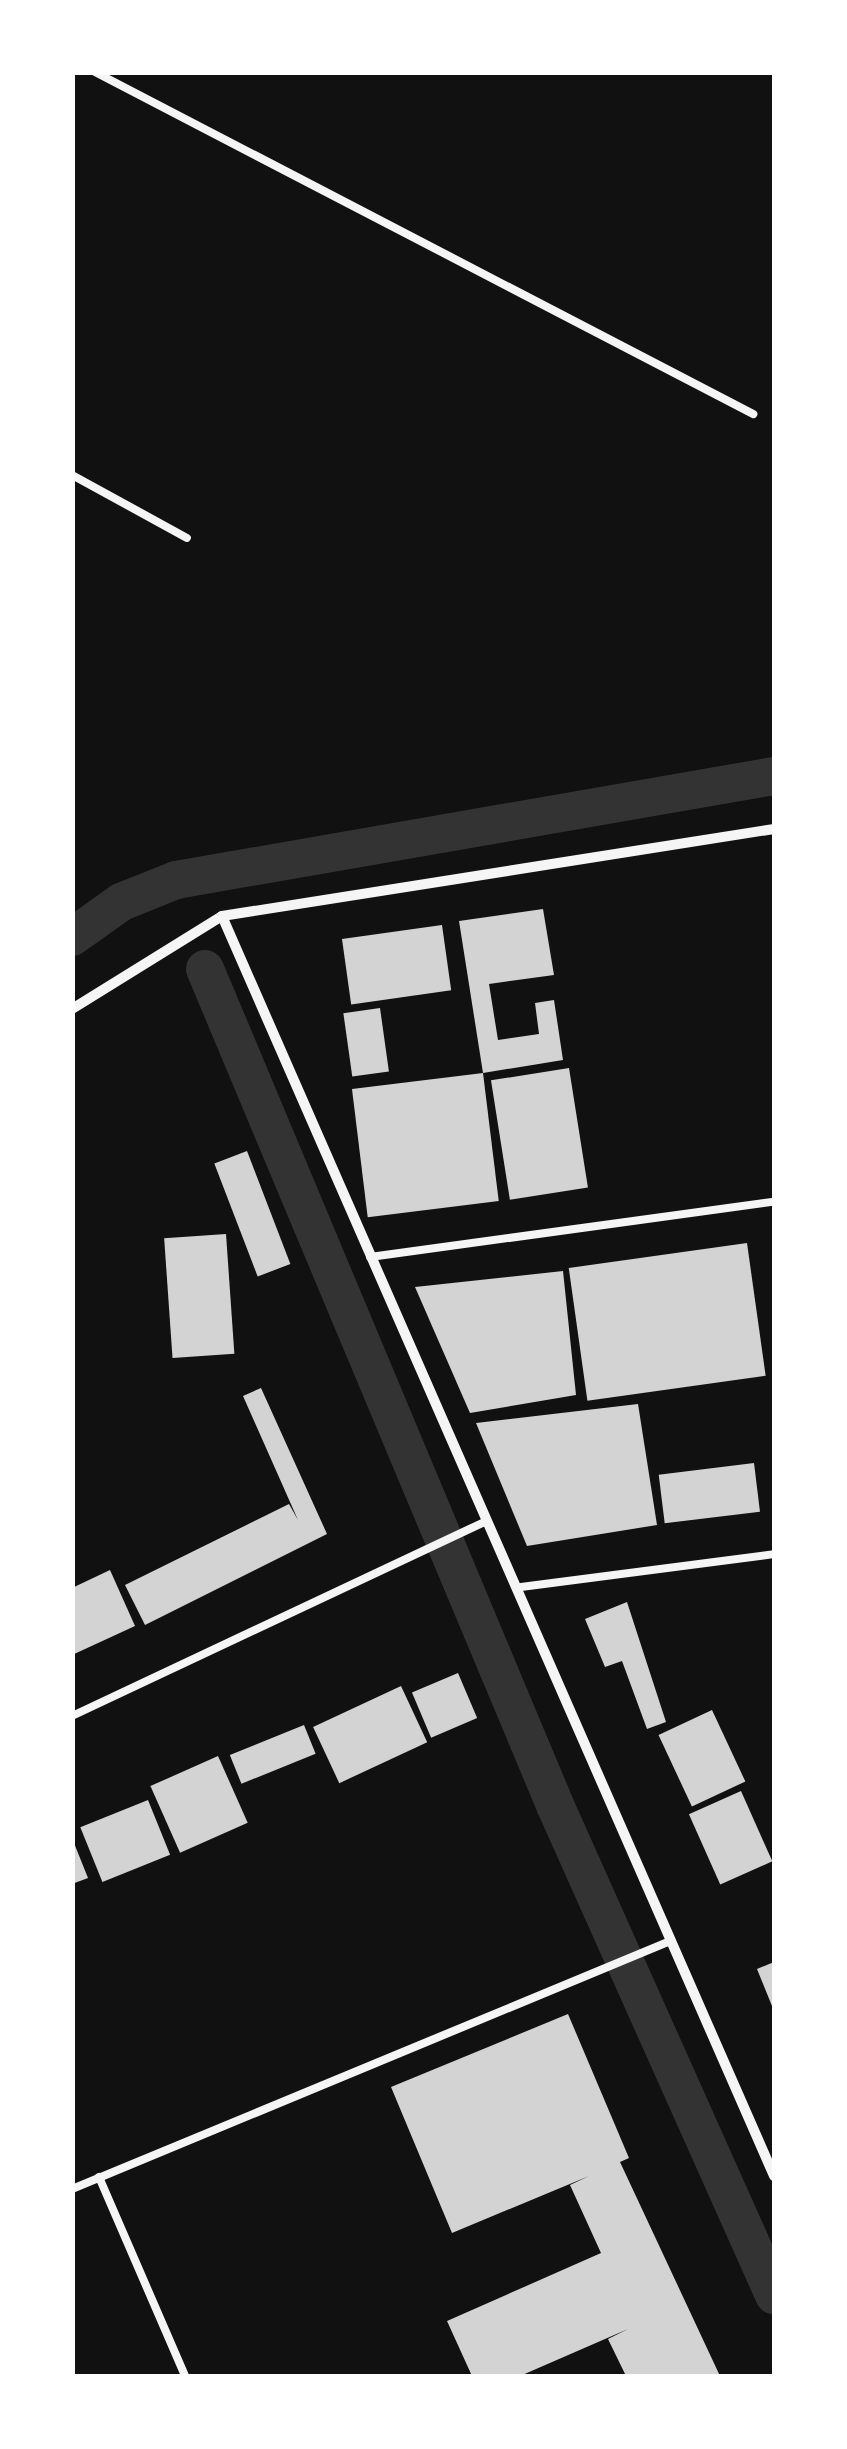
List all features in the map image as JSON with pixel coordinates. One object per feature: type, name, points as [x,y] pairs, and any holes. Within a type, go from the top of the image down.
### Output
[{"type":"street","points":[[72,1010],[222,916],[774,829]]},
{"type":"street","points":[[222,916],[484,1522],[520,1587],[668,1942],[774,2176]]},
{"type":"lane","points":[[95,72],[753,414]]},
{"type":"lane","points":[[72,475],[187,538]]},
{"type":"lane","points":[[370,1257],[774,1202]]},
{"type":"lane","points":[[72,1716],[484,1522]]},
{"type":"lane","points":[[520,1587],[774,1554]]},
{"type":"lane","points":[[72,2189],[668,1942]]},
{"type":"lane","points":[[99,2177],[184,2376]]},
{"type":"building","points":[[543,909],[554,975],[489,984],[498,1040],[539,1034],[535,1003],[554,1000],[563,1060],[483,1073],[459,921]]},
{"type":"building","points":[[442,925],[451,990],[351,1004],[342,939]]},
{"type":"building","points":[[380,1008],[389,1071],[352,1077],[343,1013]]},
{"type":"building","points":[[569,1068],[588,1188],[510,1200],[491,1080]]},
{"type":"building","points":[[483,1073],[499,1201],[368,1217],[352,1089]]},
{"type":"building","points":[[247,1151],[290,1264],[258,1277],[214,1164]]},
{"type":"building","points":[[226,1234],[234,1354],[173,1358],[164,1238]]},
{"type":"building","points":[[747,1243],[766,1376],[587,1401],[569,1268]]},
{"type":"building","points":[[563,1271],[576,1395],[470,1413],[415,1287]]},
{"type":"building","points":[[261,1388],[327,1534],[145,1625],[125,1585],[289,1504],[298,1520],[243,1396]]},
{"type":"building","points":[[638,1404],[657,1525],[527,1546],[476,1423]]},
{"type":"building","points":[[754,1463],[760,1512],[665,1523],[659,1475]]},
{"type":"building","points":[[110,1570],[135,1626],[72,1655],[72,1588]]},
{"type":"building","points":[[627,1602],[666,1722],[647,1729],[622,1661],[605,1667],[585,1619]]},
{"type":"building","points":[[458,1673],[477,1718],[431,1738],[412,1693]]},
{"type":"building","points":[[401,1686],[427,1742],[339,1783],[313,1727]]},
{"type":"building","points":[[712,1710],[745,1782],[692,1807],[659,1735]]},
{"type":"building","points":[[304,1725],[316,1754],[241,1784],[230,1755]]},
{"type":"building","points":[[218,1756],[248,1823],[180,1853],[150,1786]]},
{"type":"building","points":[[741,1791],[772,1861],[720,1885],[689,1814]]},
{"type":"building","points":[[148,1800],[170,1855],[102,1882],[80,1827]]},
{"type":"building","points":[[72,1838],[88,1878],[72,1884]]},
{"type":"building","points":[[774,1962],[774,2011],[757,1969]]},
{"type":"building","points":[[568,2014],[629,2158],[620,2162],[720,2376],[626,2376],[608,2339],[628,2329],[520,2376],[472,2376],[447,2321],[601,2253],[570,2185],[589,2176],[452,2233],[391,2087]]},
{"type":"waterway","points":[[72,937],[121,902],[176,880],[774,776]]},
{"type":"waterway","points":[[205,969],[555,1805],[774,2295]]}]
